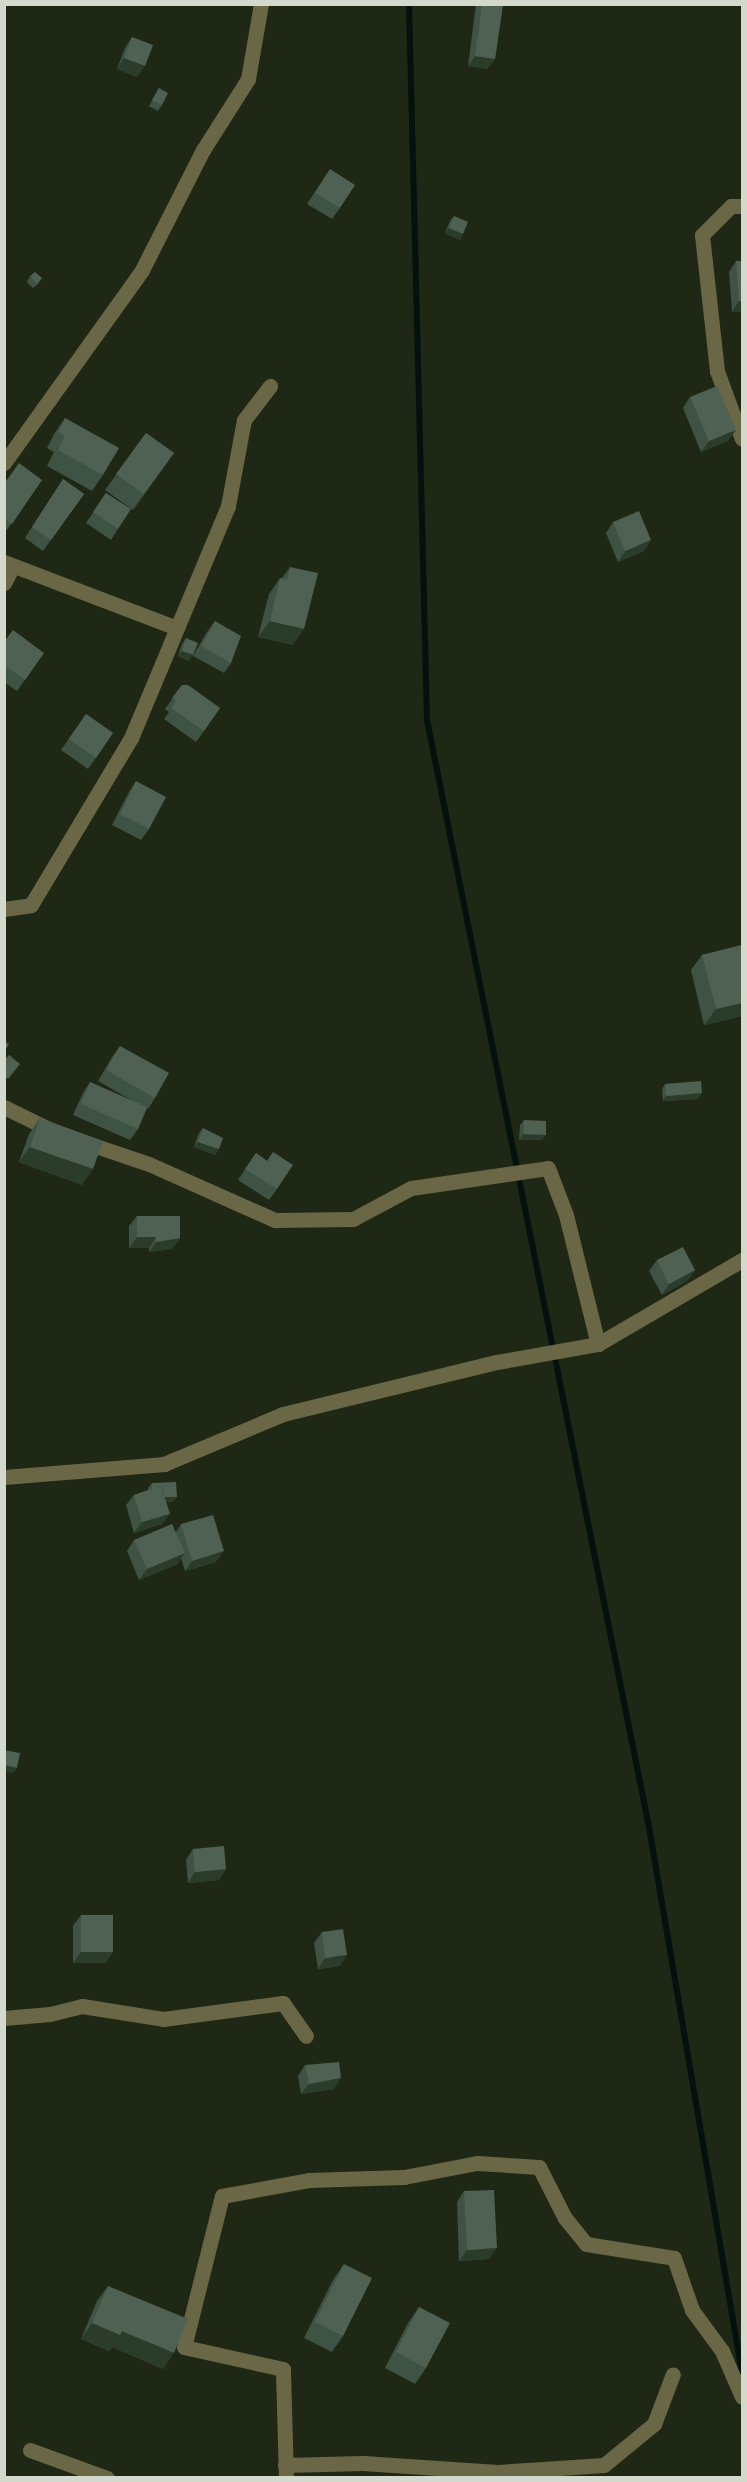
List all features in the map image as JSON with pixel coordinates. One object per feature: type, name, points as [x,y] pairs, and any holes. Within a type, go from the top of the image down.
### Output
[{"type":"street","points":[[4,463],[142,270],[202,150],[248,79],[261,4]]},
{"type":"street","points":[[742,206],[730,206],[702,235],[717,371],[742,440]]},
{"type":"street","points":[[4,909],[31,905],[70,845],[131,738],[228,506],[244,420],[270,386]]},
{"type":"street","points":[[4,583],[9,564],[177,628]]},
{"type":"street","points":[[4,1107],[44,1128],[148,1164],[275,1220],[353,1219],[411,1188],[548,1168],[566,1215],[598,1344]]},
{"type":"street","points":[[4,1477],[164,1464],[283,1414],[497,1362],[598,1344],[742,1260]]},
{"type":"street","points":[[4,2018],[50,2014],[82,2006],[163,2019],[283,2003],[306,2036]]},
{"type":"street","points":[[673,2374],[654,2424],[604,2465],[498,2472],[363,2463],[285,2471],[283,2369],[184,2347],[222,2196],[309,2180],[404,2177],[477,2163],[539,2166],[565,2218],[586,2244],[674,2258],[692,2310],[722,2351],[742,2397]]},
{"type":"street","points":[[30,2450],[107,2478]]},
{"type":"building","points":[[482,4],[503,4],[495,59],[475,56]]},
{"type":"building","points":[[132,37],[153,45],[145,66],[124,58]]},
{"type":"building","points":[[159,88],[168,93],[162,105],[152,100]]},
{"type":"building","points":[[330,169],[355,185],[340,208],[315,193]]},
{"type":"building","points":[[454,216],[468,222],[463,234],[449,228]]},
{"type":"building","points":[[736,261],[742,261],[742,301],[739,301]]},
{"type":"building","points":[[35,272],[42,278],[37,283],[30,276]]},
{"type":"building","points":[[717,386],[736,430],[709,441],[690,397]]},
{"type":"building","points":[[65,418],[119,448],[103,475],[58,450],[65,436],[58,432]]},
{"type":"building","points":[[146,433],[174,453],[144,494],[116,474]]},
{"type":"building","points":[[19,463],[42,480],[12,524],[4,519],[4,484]]},
{"type":"building","points":[[63,479],[84,494],[51,540],[32,527]]},
{"type":"building","points":[[106,493],[131,509],[118,529],[93,512]]},
{"type":"building","points":[[639,511],[651,540],[625,551],[613,522]]},
{"type":"building","points":[[290,567],[318,573],[304,629],[270,621],[280,578],[287,580]]},
{"type":"building","points":[[215,621],[241,636],[231,663],[201,646]]},
{"type":"building","points":[[13,630],[44,653],[25,680],[4,665],[4,642]]},
{"type":"building","points":[[186,638],[198,643],[193,655],[182,651]]},
{"type":"building","points":[[182,685],[188,685],[220,708],[204,731],[171,708],[176,701],[172,698]]},
{"type":"building","points":[[86,714],[113,733],[96,758],[69,739]]},
{"type":"building","points":[[136,781],[166,797],[149,829],[120,814]]},
{"type":"building","points":[[742,945],[742,1003],[716,1009],[702,955]]},
{"type":"building","points":[[4,1041],[9,1044],[4,1052]]},
{"type":"building","points":[[120,1046],[169,1073],[155,1098],[106,1070]]},
{"type":"building","points":[[9,1055],[20,1064],[8,1079],[4,1076],[4,1060]]},
{"type":"building","points":[[701,1081],[702,1093],[666,1096],[665,1084]]},
{"type":"building","points":[[90,1082],[147,1107],[138,1129],[81,1104]]},
{"type":"building","points":[[40,1118],[103,1141],[93,1169],[30,1147]]},
{"type":"building","points":[[524,1120],[546,1121],[546,1135],[523,1134]]},
{"type":"building","points":[[203,1128],[223,1138],[219,1149],[198,1142]]},
{"type":"building","points":[[273,1152],[293,1165],[277,1189],[245,1169],[256,1153],[267,1161]]},
{"type":"building","points":[[137,1216],[180,1216],[180,1238],[156,1242],[156,1237],[137,1237]]},
{"type":"building","points":[[683,1247],[695,1270],[669,1284],[657,1260]]},
{"type":"building","points":[[176,1482],[177,1497],[165,1497],[161,1486],[152,1489],[152,1483]]},
{"type":"building","points":[[161,1486],[170,1514],[142,1522],[134,1495]]},
{"type":"building","points":[[213,1515],[224,1551],[192,1561],[181,1524]]},
{"type":"building","points":[[172,1524],[185,1553],[147,1569],[134,1540]]},
{"type":"building","points":[[4,1750],[20,1753],[17,1768],[4,1765]]},
{"type":"building","points":[[224,1846],[226,1869],[195,1872],[193,1849]]},
{"type":"building","points":[[81,1915],[113,1915],[113,1952],[81,1952]]},
{"type":"building","points":[[343,1929],[347,1955],[325,1958],[322,1932]]},
{"type":"building","points":[[339,2062],[341,2078],[309,2084],[305,2065]]},
{"type":"building","points":[[494,2190],[497,2248],[467,2250],[464,2191]]},
{"type":"building","points":[[344,2264],[372,2278],[343,2336],[315,2322]]},
{"type":"building","points":[[108,2286],[188,2319],[174,2353],[122,2331],[120,2335],[92,2323]]},
{"type":"building","points":[[419,2307],[450,2323],[426,2368],[396,2352]]},
{"type":"waterway","points":[[409,4],[427,720],[649,1827],[742,2373]]}]
